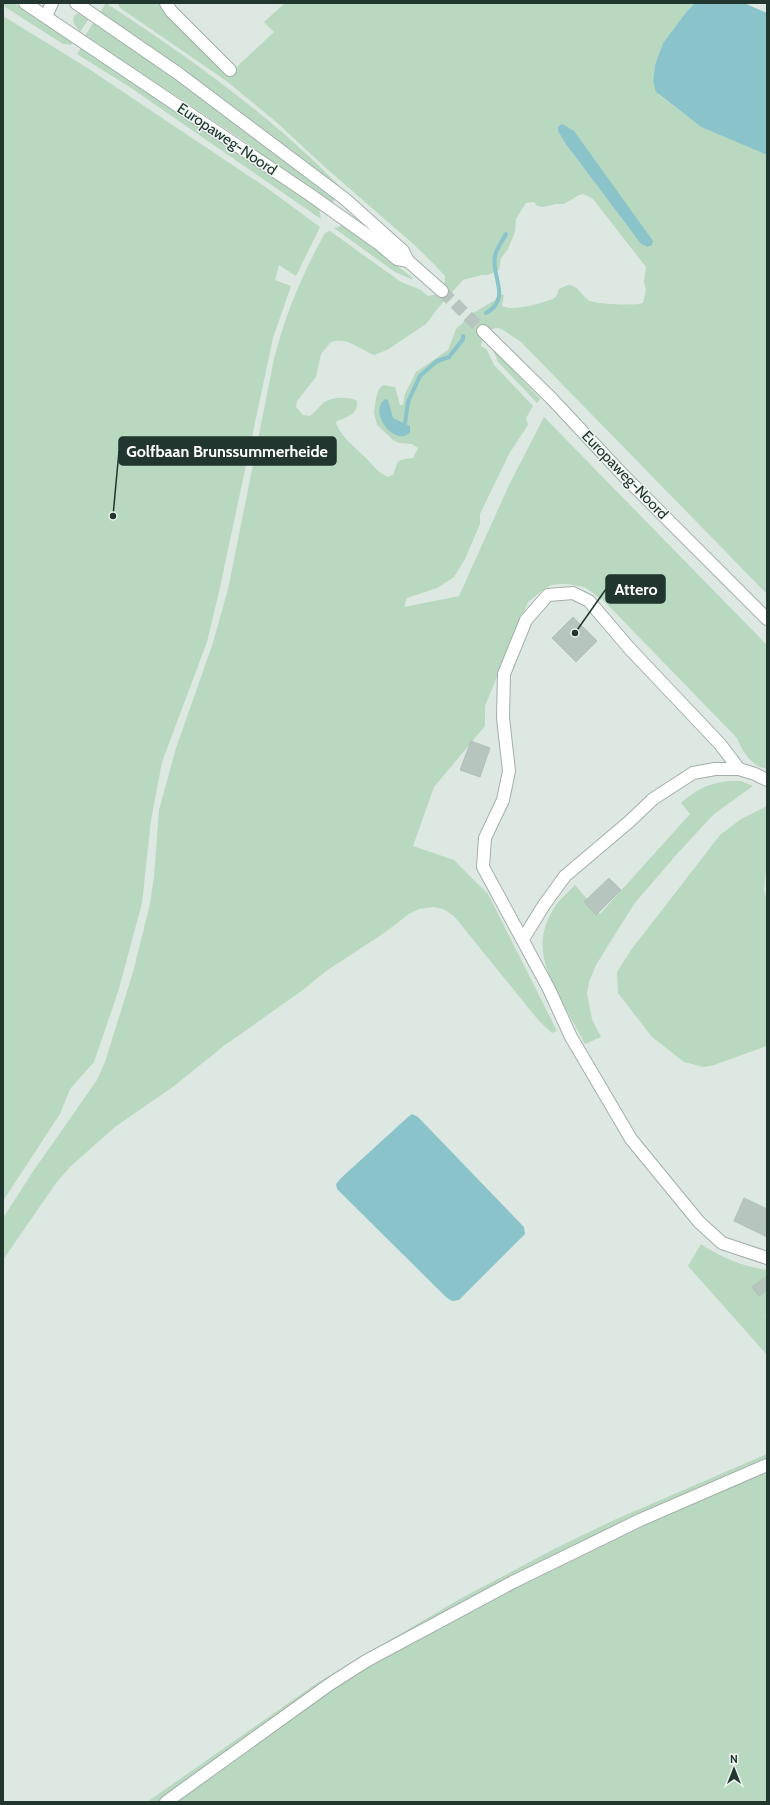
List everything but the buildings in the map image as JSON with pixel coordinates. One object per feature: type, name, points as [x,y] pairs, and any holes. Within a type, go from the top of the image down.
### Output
[{"type":"street","name":"Europaweg-Noord","points":[[26,3],[302,190],[378,243],[397,259],[408,261]]},
{"type":"street","points":[[46,16],[52,3]]},
{"type":"street","name":"Europaweg-Noord","points":[[76,3],[179,74],[345,199],[403,251],[408,261],[442,292]]},
{"type":"street","points":[[166,3],[171,11],[230,70]]},
{"type":"street","name":"Europaweg-Noord","points":[[483,331],[552,399],[624,476],[767,619]]},
{"type":"street","points":[[739,769],[720,744],[630,650],[589,601],[573,593],[548,595],[526,620],[504,674],[503,718],[509,772],[503,800],[485,838],[483,867],[549,989],[571,1037],[631,1139],[681,1202],[699,1222],[722,1243],[767,1258]]},
{"type":"street","points":[[523,939],[544,905],[565,876],[630,821],[653,799],[693,773],[715,769],[739,769],[767,780]]},
{"type":"street","points":[[166,1802],[330,1684],[366,1662],[513,1582],[640,1520],[767,1465]]},
{"type":"green space","points":[[3,3],[14,3],[74,41],[71,45],[63,44],[5,7]]},
{"type":"green space","points":[[106,3],[169,45],[230,90],[288,138],[343,190],[225,100],[100,13]]},
{"type":"green space","points":[[118,3],[161,3],[229,74],[274,32],[264,22],[285,3],[695,3],[687,11],[663,43],[655,65],[653,81],[659,95],[701,127],[767,155],[767,594],[520,341],[503,330],[497,328],[488,333],[481,346],[487,350],[494,365],[533,406],[526,418],[528,425],[509,454],[480,514],[480,524],[465,559],[454,577],[437,588],[407,598],[404,607],[459,596],[509,485],[544,417],[767,645],[767,769],[756,765],[748,758],[737,738],[602,599],[601,600],[584,587],[568,584],[551,585],[543,590],[528,602],[485,706],[485,726],[434,787],[413,846],[454,860],[488,894],[557,1031],[552,1033],[539,1021],[454,916],[443,909],[434,907],[419,909],[409,914],[384,933],[326,971],[303,990],[225,1045],[174,1086],[115,1127],[71,1166],[56,1183],[3,1260],[3,1218],[34,1170],[97,1080],[105,1062],[133,972],[150,904],[154,877],[159,810],[176,748],[213,643],[229,585],[274,359],[289,310],[302,279],[325,233],[330,231],[401,282],[421,290],[428,296],[438,294],[444,286],[445,276],[411,242],[327,169],[274,120],[225,80],[120,8]],"holes":[[[562,124],[653,243],[649,247],[641,244],[565,143],[558,131],[558,127]],[[584,194],[593,199],[646,267],[644,282],[646,290],[643,303],[608,304],[594,302],[587,299],[575,287],[568,285],[559,289],[556,297],[553,299],[534,305],[507,308],[502,306],[504,295],[499,294],[495,300],[473,313],[456,329],[448,350],[416,372],[405,394],[403,405],[400,405],[395,387],[383,385],[379,389],[374,412],[377,425],[393,440],[399,443],[412,444],[418,448],[413,458],[398,461],[393,475],[388,477],[379,471],[350,443],[336,424],[337,421],[348,417],[354,412],[357,401],[349,398],[331,399],[323,403],[310,416],[303,415],[296,407],[297,401],[316,377],[321,354],[331,342],[348,342],[374,355],[387,350],[426,324],[463,280],[488,275],[499,270],[501,258],[508,249],[515,232],[516,219],[526,203],[534,202],[537,206],[543,207],[564,204],[579,195]]]},
{"type":"green space","points":[[79,13],[90,17],[80,32],[73,22],[74,16]]},
{"type":"green space","points":[[3,16],[86,67],[267,188],[320,227],[296,276],[279,265],[275,280],[291,286],[273,338],[207,642],[162,762],[151,820],[142,903],[118,992],[94,1062],[70,1089],[60,1114],[3,1201]]},
{"type":"green space","points":[[95,20],[148,56],[335,199],[334,201],[331,203],[241,139],[85,36]]},
{"type":"green space","points":[[82,46],[319,208],[321,219],[131,88],[77,54]]},
{"type":"green space","points":[[344,225],[413,278],[411,279],[395,272],[334,228]]},
{"type":"green space","points":[[492,348],[540,399],[537,403],[498,362]]},
{"type":"green space","points":[[729,781],[741,781],[753,786],[714,814],[677,854],[634,904],[596,965],[589,982],[587,994],[592,1019],[601,1037],[585,1044],[554,986],[545,963],[543,941],[549,917],[558,902],[575,885],[600,914],[690,814],[681,803],[704,788]]},
{"type":"green space","points":[[767,806],[767,860],[764,890],[767,900],[767,1046],[714,1065],[704,1067],[684,1062],[652,1037],[618,993],[617,972],[631,950],[720,835],[741,819]]},
{"type":"green space","points":[[701,1244],[732,1261],[767,1270],[767,1315],[765,1316],[767,1319],[767,1355],[688,1266]]},
{"type":"green space","points":[[767,1454],[767,1802],[147,1802],[317,1683],[458,1600],[556,1548],[614,1520]]},
{"type":"water","points":[[695,3],[744,3],[767,13],[767,155],[701,127],[656,92],[653,81],[655,65],[663,43],[687,11]]},
{"type":"water","points":[[562,124],[574,131],[653,241],[652,245],[648,247],[641,244],[565,143],[558,131],[558,127]]},
{"type":"water","points":[[385,399],[388,400],[393,418],[410,426],[410,432],[404,436],[398,436],[392,433],[382,420],[379,413],[380,405]]},
{"type":"water","points":[[412,1114],[418,1117],[524,1227],[525,1234],[459,1300],[452,1301],[447,1298],[337,1189],[336,1184],[341,1178]]},
{"type":"waterway","points":[[486,313],[494,307],[498,301],[499,287],[495,256],[498,247],[506,234]]},
{"type":"waterway","points":[[405,423],[408,402],[420,376],[437,361],[449,357],[463,339],[463,336]]},
{"type":"tunnel","points":[[442,291],[483,331]]},
{"type":"place","name":"Golfbaan Brunssummerheide","points":[[113,516]]},
{"type":"place","name":"Attero","points":[[575,633]]}]
